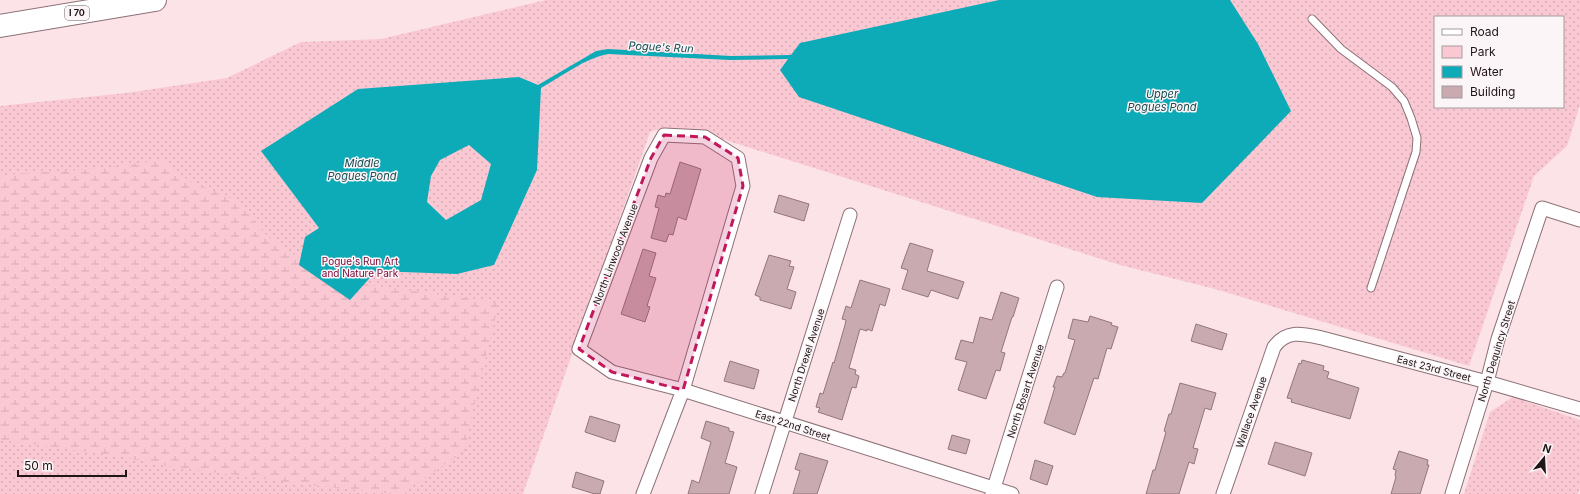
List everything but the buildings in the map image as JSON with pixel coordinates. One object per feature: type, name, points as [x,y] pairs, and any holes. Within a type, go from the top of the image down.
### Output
[{"type":"highway","name":"I 70","points":[[0,26],[155,0]]},
{"type":"street","name":"North Linwood Avenue","points":[[579,349],[651,158],[664,135],[705,137],[738,158],[743,186],[683,390]]},
{"type":"street","name":"North Dequincy Street","points":[[1452,494],[1487,382],[1498,339],[1542,208],[1580,220]]},
{"type":"street","name":"North Drexel Avenue","points":[[762,494],[850,215]]},
{"type":"street","name":"North Bosart Avenue","points":[[993,491],[1057,287]]},
{"type":"street","name":"East 23rd Street","points":[[1287,336],[1302,334],[1322,338],[1487,382],[1580,409]]},
{"type":"street","name":"Wallace Avenue","points":[[1223,494],[1274,347],[1279,340],[1287,336]]},
{"type":"street","name":"East 22nd Street","points":[[579,349],[612,372],[683,390],[993,491],[1012,494]]},
{"type":"street","points":[[643,494],[683,390]]},
{"type":"lane","points":[[1312,19],[1342,49],[1392,87],[1404,101],[1417,138],[1416,152],[1371,288]]},
{"type":"highlighted area","points":[[664,135],[705,137],[738,158],[743,186],[683,390],[612,372],[579,349],[651,158]]},
{"type":"green space","name":"Pogue's Run Art and Nature Park","points":[[546,0],[1580,0],[1580,105],[1567,146],[1534,176],[1469,366],[1215,289],[1120,265],[700,132],[666,128],[650,132],[523,494],[0,494],[0,106],[126,93],[227,78],[301,42],[381,39]]},
{"type":"green space","points":[[163,160],[189,181],[225,195],[242,204],[267,236],[332,280],[351,300],[364,284],[499,303],[473,410],[465,451],[401,494],[395,494],[301,484],[166,466],[123,457],[0,440],[0,175],[94,169]]},
{"type":"green space","points":[[1513,397],[1580,420],[1580,488],[1578,494],[1464,494],[1490,412]]},
{"type":"water","name":"Upper Pogues Pond","points":[[999,0],[1230,0],[1258,44],[1291,111],[1202,203],[1097,197],[799,97],[780,70],[788,59],[730,60],[608,54],[591,59],[573,68],[541,88],[537,170],[494,265],[457,274],[376,271],[350,300],[299,265],[305,237],[319,228],[261,151],[358,89],[519,77],[538,85],[596,51],[608,49],[731,56],[791,55],[800,43]],"holes":[[[469,145],[491,164],[481,200],[446,220],[427,202],[431,176],[440,160]]]},
{"type":"water label","name":"Pogue's Run","points":[[661,47]]},
{"type":"water label","name":"Middle Pogues Pond","points":[[362,169]]}]
